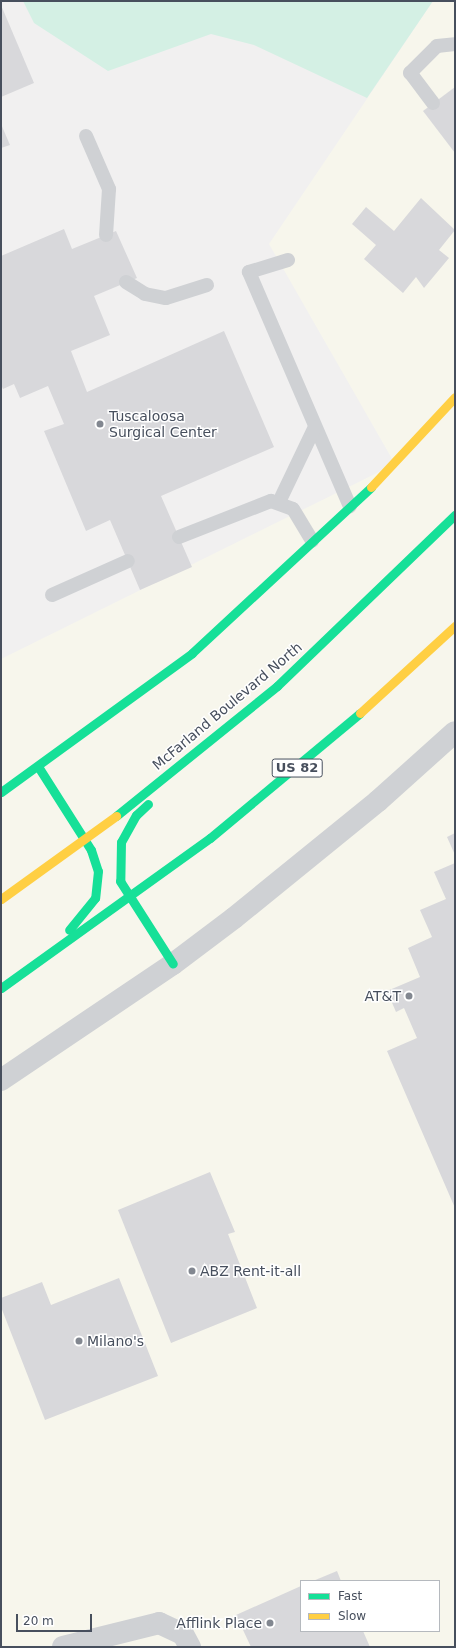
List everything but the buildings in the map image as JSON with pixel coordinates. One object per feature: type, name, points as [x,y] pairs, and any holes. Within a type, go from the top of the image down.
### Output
[{"type":"main road","points":[[1,792],[38,768],[192,653],[396,464],[455,397]]},
{"type":"main road","name":"McFarland Boulevard North","points":[[1,899],[84,842],[282,681],[455,515]]},
{"type":"main road","name":"US 82","points":[[1,988],[129,898],[288,776],[455,626]]},
{"type":"main road","points":[[173,964],[129,898],[120,881],[121,842],[136,815],[184,762]]},
{"type":"main road","points":[[34,966],[88,910],[95,898],[98,871],[84,842],[38,768]]},
{"type":"street","points":[[1,1080],[173,964],[378,801],[455,732]]},
{"type":"street","points":[[63,1647],[159,1623],[183,1634],[190,1647]]},
{"type":"lane","points":[[434,103],[410,73],[437,46],[455,44]]},
{"type":"lane","points":[[86,136],[108,189],[106,235]]},
{"type":"lane","points":[[288,260],[249,272],[350,506]]},
{"type":"lane","points":[[126,282],[144,294],[166,298],[207,285]]},
{"type":"lane","points":[[279,502],[315,427]]},
{"type":"lane","points":[[179,537],[264,502],[279,502],[296,512],[312,541]]},
{"type":"lane","points":[[52,595],[128,561]]},
{"type":"shaded area","points":[[433,1],[455,1],[455,1647],[1,1647],[1,659],[395,464],[269,244]]},
{"type":"green space","points":[[23,1],[433,1],[367,98],[254,45],[211,34],[108,71],[34,23]]},
{"type":"traffic: fast","points":[[1,792],[192,653],[371,487]]},
{"type":"traffic: fast","points":[[116,816],[277,686],[455,515]]},
{"type":"traffic: fast","points":[[1,988],[210,838],[360,713]]},
{"type":"traffic: fast","points":[[39,768],[91,850],[98,871],[95,898],[69,930]]},
{"type":"traffic: fast","points":[[148,804],[136,815],[121,842],[120,881],[173,964]]},
{"type":"traffic: slow","points":[[371,487],[455,397]]},
{"type":"traffic: slow","points":[[360,713],[455,626]]},
{"type":"traffic: slow","points":[[1,899],[116,816]]},
{"type":"place","name":"Tuscaloosa Surgical Center","points":[[100,424]]},
{"type":"place","name":"AT&T","points":[[409,996]]},
{"type":"place","name":"ABZ Rent-it-all","points":[[192,1271]]},
{"type":"place","name":"Milano's","points":[[79,1341]]},
{"type":"place","name":"Afflink Place","points":[[270,1623]]}]
